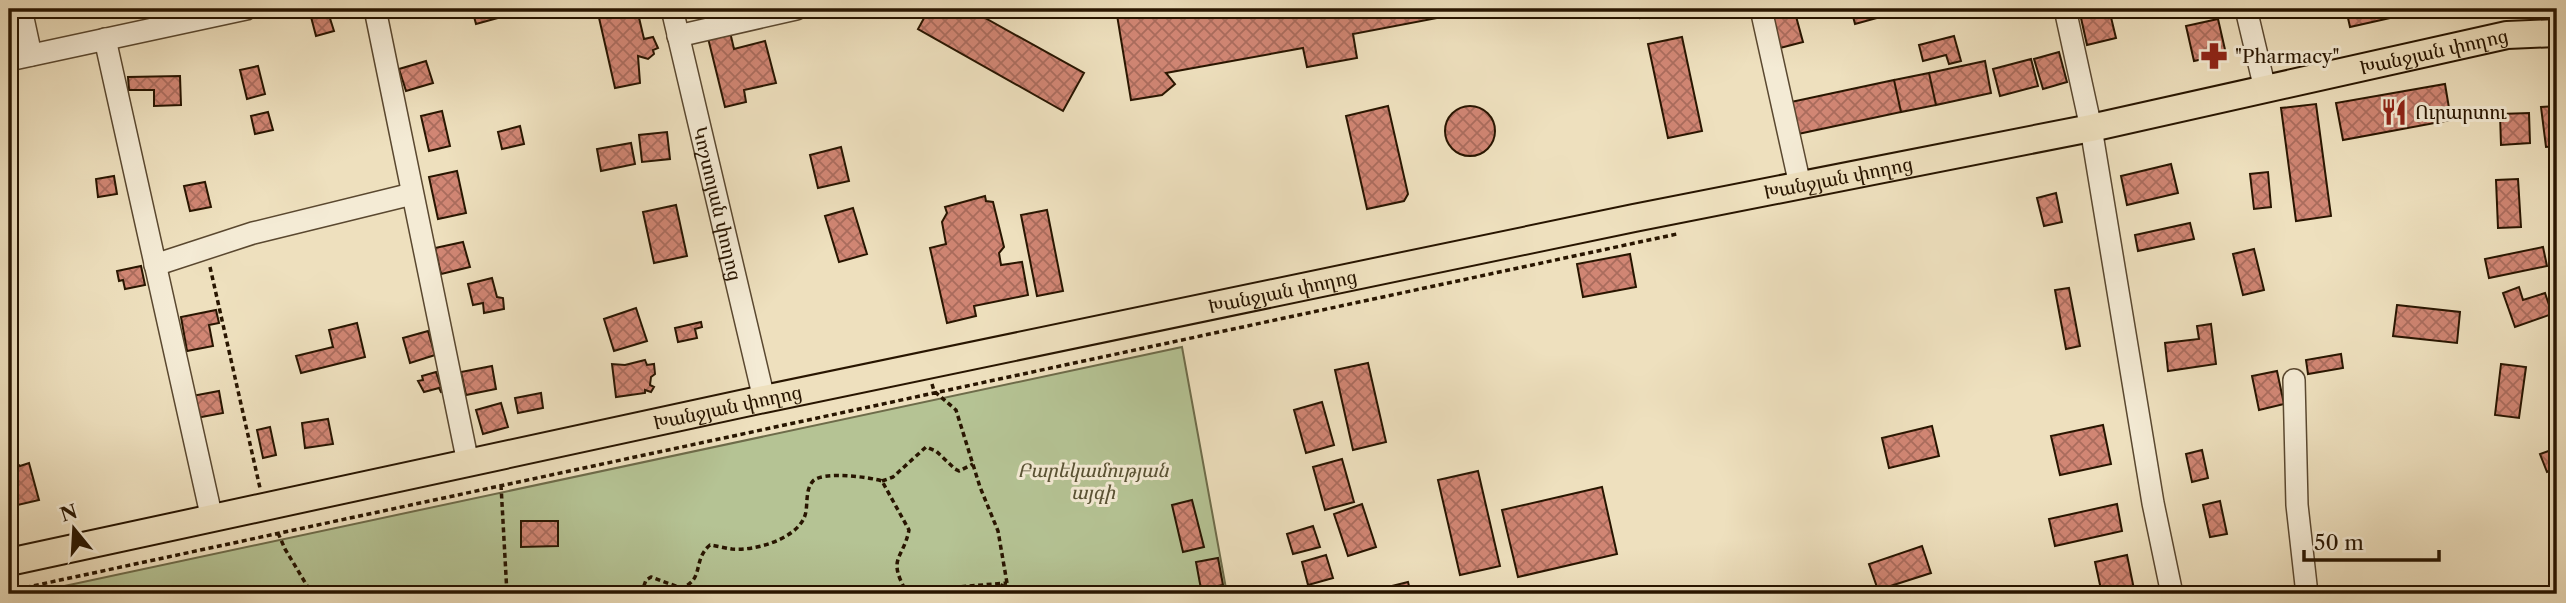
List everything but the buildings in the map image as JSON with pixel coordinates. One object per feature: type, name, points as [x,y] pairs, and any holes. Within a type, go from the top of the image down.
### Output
[{"type":"main road","name":"Խանջյան փողոց","points":[[9,562],[926,365],[1800,185],[2091,128],[2507,35],[2557,33]]},
{"type":"street","points":[[21,9],[31,55]]},
{"type":"street","points":[[9,60],[246,9]]},
{"type":"street","points":[[375,9],[467,463]]},
{"type":"street","name":"Կոշտոյան փողոց","points":[[672,9],[764,399]]},
{"type":"street","points":[[678,36],[796,9]]},
{"type":"street","points":[[1761,9],[1800,185]]},
{"type":"street","points":[[2065,9],[2091,128],[2153,503],[2172,594]]},
{"type":"street","points":[[2246,9],[2265,89]]},
{"type":"street","points":[[104,39],[212,519]]},
{"type":"street","points":[[155,265],[253,233],[412,194]]},
{"type":"street","points":[[2294,380],[2297,505],[2307,594]]},
{"type":"path","points":[[9,591],[1685,232]]},
{"type":"path","points":[[206,248],[264,507]]},
{"type":"path","points":[[926,365],[934,391],[956,410],[998,531],[1005,583],[1013,594]]},
{"type":"path","points":[[640,594],[646,580],[651,577],[681,588],[689,585],[696,580],[701,556],[710,545],[744,549],[769,543],[791,533],[804,521],[814,480],[836,476],[882,481],[893,477],[926,447],[936,451],[959,471],[973,464]]},
{"type":"path","points":[[882,481],[909,530],[896,563],[897,574],[906,591]]},
{"type":"path","points":[[501,485],[507,594]]},
{"type":"path","points":[[278,533],[312,594]]},
{"type":"path","points":[[867,594],[1005,583]]},
{"type":"path","points":[[996,594],[1005,583]]},
{"type":"green space","name":"Բարեկամության այգի","points":[[1182,347],[1227,594],[27,594]]},
{"type":"place","name":"\"Pharmacy\"","points":[[2214,56]]},
{"type":"place","name":"Ուրարտու","points":[[2394,112]]}]
